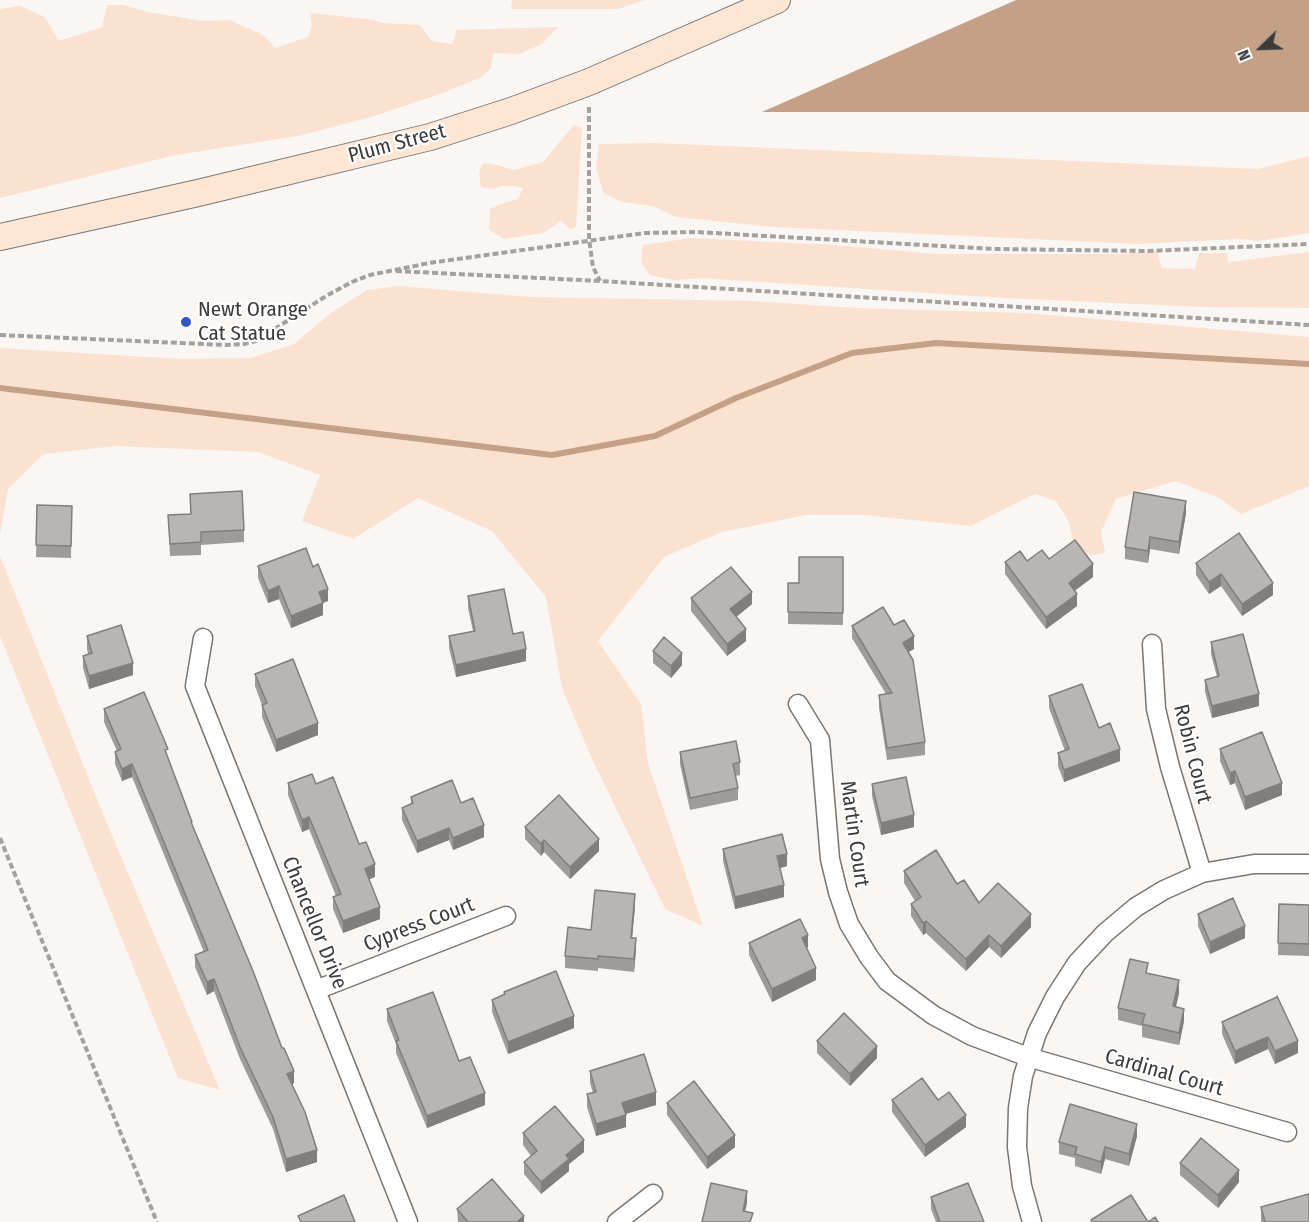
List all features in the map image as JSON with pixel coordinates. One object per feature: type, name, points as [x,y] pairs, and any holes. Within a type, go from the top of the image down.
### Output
[{"type":"main road","name":"Plum Street","points":[[0,237],[198,194],[430,137],[511,111],[589,82],[777,0]]},
{"type":"street","name":"Chancellor Drive","points":[[203,638],[195,686],[408,1222]]},
{"type":"street","name":"Robin Court","points":[[1152,644],[1156,709],[1170,767],[1202,873]]},
{"type":"street","name":"Martin Court","points":[[798,704],[820,740],[830,859],[838,892],[849,924],[869,957],[887,981],[933,1015],[972,1036],[1028,1057]]},
{"type":"street","points":[[1032,1222],[1022,1186],[1017,1147],[1018,1108],[1028,1057],[1037,1033],[1055,997],[1077,963],[1105,933],[1136,907],[1202,873],[1254,864],[1309,864]]},
{"type":"street","name":"Cypress Court","points":[[316,990],[506,916]]},
{"type":"street","name":"Cardinal Court","points":[[1028,1057],[1287,1132]]},
{"type":"street","points":[[617,1222],[652,1194]]},
{"type":"path","points":[[589,82],[589,239],[593,267],[600,281]]},
{"type":"path","points":[[0,335],[244,344],[256,341],[352,282],[370,274],[589,239],[645,233],[697,232],[994,249],[1148,251],[1309,244]]},
{"type":"path","points":[[387,272],[600,281],[1309,325]]},
{"type":"path","points":[[0,838],[157,1222]]},
{"type":"shaded area","points":[[512,0],[645,0],[618,9],[511,9]]},
{"type":"shaded area","points":[[1016,0],[1309,0],[1309,112],[762,112]]},
{"type":"shaded area","points":[[107,5],[124,5],[147,12],[204,21],[230,20],[265,36],[275,48],[308,37],[312,26],[310,13],[375,20],[382,23],[420,25],[432,41],[452,44],[457,30],[558,27],[542,44],[519,54],[493,53],[491,68],[482,77],[443,93],[371,117],[298,136],[176,155],[0,198],[0,9],[20,6],[45,17],[59,41],[102,27]]},
{"type":"shaded area","points":[[574,125],[582,127],[576,227],[570,229],[561,221],[543,233],[504,239],[489,230],[490,209],[518,199],[523,188],[481,187],[479,172],[483,163],[514,170],[543,162]]},
{"type":"shaded area","points":[[655,143],[1258,169],[1309,156],[1309,233],[1260,241],[1239,239],[1138,244],[774,227],[676,217],[652,206],[623,202],[604,194],[596,169],[599,144]]},
{"type":"shaded area","points":[[691,238],[836,245],[935,254],[1123,254],[1157,251],[1162,268],[1195,269],[1199,253],[1227,253],[1228,262],[1309,252],[1309,308],[1203,307],[1005,298],[701,278],[674,280],[650,275],[641,263],[643,245]]},
{"type":"shaded area","points":[[399,286],[531,297],[752,301],[857,308],[1026,313],[1309,337],[1309,486],[1241,514],[1219,498],[1176,481],[1116,499],[1101,532],[1105,552],[1091,556],[1073,541],[1069,522],[1056,501],[1035,494],[971,526],[864,515],[806,515],[722,532],[664,557],[598,641],[641,704],[648,763],[703,926],[665,909],[592,759],[562,688],[546,597],[492,531],[418,498],[353,539],[302,521],[320,475],[258,452],[115,446],[44,454],[8,489],[0,535],[0,348],[181,359],[251,358],[294,344],[331,313],[367,290]]},
{"type":"shaded area","points":[[0,556],[103,814],[220,1090],[178,1078],[0,636]]},
{"type":"building","points":[[242,491],[244,530],[201,532],[201,542],[170,544],[168,515],[191,514],[190,494]]},
{"type":"building","points":[[1134,492],[1186,501],[1179,542],[1150,537],[1148,551],[1125,547]]},
{"type":"building","points":[[37,505],[72,506],[71,546],[36,545]]},
{"type":"building","points":[[1239,533],[1273,583],[1242,604],[1221,574],[1209,582],[1196,563]]},
{"type":"building","points":[[1075,540],[1093,564],[1069,583],[1077,594],[1046,617],[1005,562],[1020,551],[1027,561],[1042,550],[1049,559]]},
{"type":"building","points":[[306,548],[313,567],[318,564],[328,589],[319,592],[323,603],[291,616],[279,586],[268,591],[258,566]]},
{"type":"building","points":[[799,557],[843,557],[843,613],[788,612],[788,583],[799,583]]},
{"type":"building","points":[[731,567],[752,592],[730,609],[746,629],[727,644],[691,598]]},
{"type":"building","points":[[504,589],[513,634],[523,632],[526,649],[456,665],[449,636],[475,631],[468,596]]},
{"type":"building","points":[[883,607],[894,625],[904,620],[914,636],[903,643],[913,660],[925,742],[887,748],[879,695],[892,693],[852,626]]},
{"type":"building","points":[[121,625],[133,663],[89,676],[83,656],[92,653],[87,636]]},
{"type":"building","points":[[1243,634],[1259,694],[1212,706],[1205,680],[1219,676],[1211,642]]},
{"type":"building","points":[[664,637],[682,653],[671,666],[653,651]]},
{"type":"building","points":[[293,659],[318,723],[276,740],[262,705],[267,703],[255,674]]},
{"type":"building","points":[[1082,684],[1099,728],[1110,723],[1120,749],[1064,770],[1058,753],[1069,749],[1049,696]]},
{"type":"building","points":[[144,692],[168,749],[165,750],[191,822],[253,971],[282,1048],[294,1071],[287,1074],[305,1112],[317,1150],[286,1159],[273,1117],[240,1047],[214,979],[207,982],[195,955],[208,950],[132,764],[122,769],[115,752],[121,749],[104,709]]},
{"type":"building","points":[[1262,732],[1282,783],[1245,797],[1235,771],[1230,773],[1220,749]]},
{"type":"building","points":[[736,741],[740,762],[733,764],[738,788],[690,798],[680,752]]},
{"type":"building","points":[[312,774],[316,784],[333,777],[359,844],[366,842],[375,864],[365,869],[380,907],[343,921],[333,897],[341,894],[309,817],[302,820],[288,783]]},
{"type":"building","points":[[906,777],[914,815],[881,823],[872,784]]},
{"type":"building","points":[[452,780],[461,803],[473,798],[484,825],[453,838],[449,828],[417,841],[402,808],[413,803],[411,797]]},
{"type":"building","points":[[559,795],[599,839],[570,867],[544,840],[541,844],[525,827]]},
{"type":"building","points":[[782,834],[787,854],[777,856],[784,885],[735,897],[723,849]]},
{"type":"building","points":[[936,850],[957,884],[964,880],[979,903],[998,883],[1031,914],[1001,946],[989,935],[966,959],[926,921],[923,923],[911,904],[921,897],[904,871]]},
{"type":"building","points":[[595,890],[635,894],[631,938],[636,938],[634,959],[565,956],[568,927],[591,930]]},
{"type":"building","points":[[1233,898],[1245,926],[1210,942],[1198,914]]},
{"type":"building","points":[[1279,904],[1309,905],[1309,944],[1278,943]]},
{"type":"building","points":[[800,919],[808,935],[802,938],[816,968],[772,989],[749,943]]},
{"type":"building","points":[[1130,959],[1148,963],[1146,973],[1179,980],[1173,1006],[1184,1009],[1179,1033],[1142,1024],[1145,1014],[1118,1008]]},
{"type":"building","points":[[556,971],[574,1016],[508,1042],[492,1000],[505,994],[504,992]]},
{"type":"building","points":[[433,992],[459,1061],[470,1057],[485,1093],[427,1116],[396,1041],[399,1040],[387,1009]]},
{"type":"building","points":[[1277,996],[1298,1041],[1275,1051],[1268,1037],[1235,1051],[1222,1022]]},
{"type":"building","points":[[844,1013],[877,1046],[850,1074],[817,1041]]},
{"type":"building","points":[[644,1054],[656,1092],[622,1103],[626,1115],[596,1124],[587,1094],[596,1092],[590,1071]]},
{"type":"building","points":[[922,1078],[938,1100],[949,1092],[966,1115],[925,1145],[892,1100]]},
{"type":"building","points":[[694,1081],[735,1135],[707,1157],[667,1103]]},
{"type":"building","points":[[1070,1104],[1137,1124],[1129,1154],[1105,1147],[1101,1162],[1075,1154],[1077,1147],[1059,1142]]},
{"type":"building","points":[[555,1106],[584,1140],[566,1155],[569,1159],[541,1182],[524,1162],[537,1151],[523,1133]]},
{"type":"building","points":[[1201,1138],[1239,1170],[1218,1195],[1180,1163]]},
{"type":"building","points":[[492,1179],[524,1216],[517,1222],[468,1222],[457,1209]]},
{"type":"building","points":[[711,1183],[747,1191],[743,1211],[753,1213],[750,1222],[702,1222]]},
{"type":"building","points":[[968,1183],[984,1222],[940,1222],[931,1197]]},
{"type":"building","points":[[1309,1194],[1309,1222],[1265,1222],[1261,1207]]},
{"type":"building","points":[[344,1195],[355,1222],[301,1222],[298,1216]]},
{"type":"building","points":[[1131,1195],[1148,1222],[1092,1222],[1091,1220]]},
{"type":"building","points":[[1155,1217],[1158,1222],[1148,1222]]},
{"type":"waterway","points":[[0,388],[552,455],[655,436],[736,398],[852,353],[936,343],[1309,364]]},
{"type":"place","name":"Newt Orange Cat Statue","points":[[186,322]]}]
